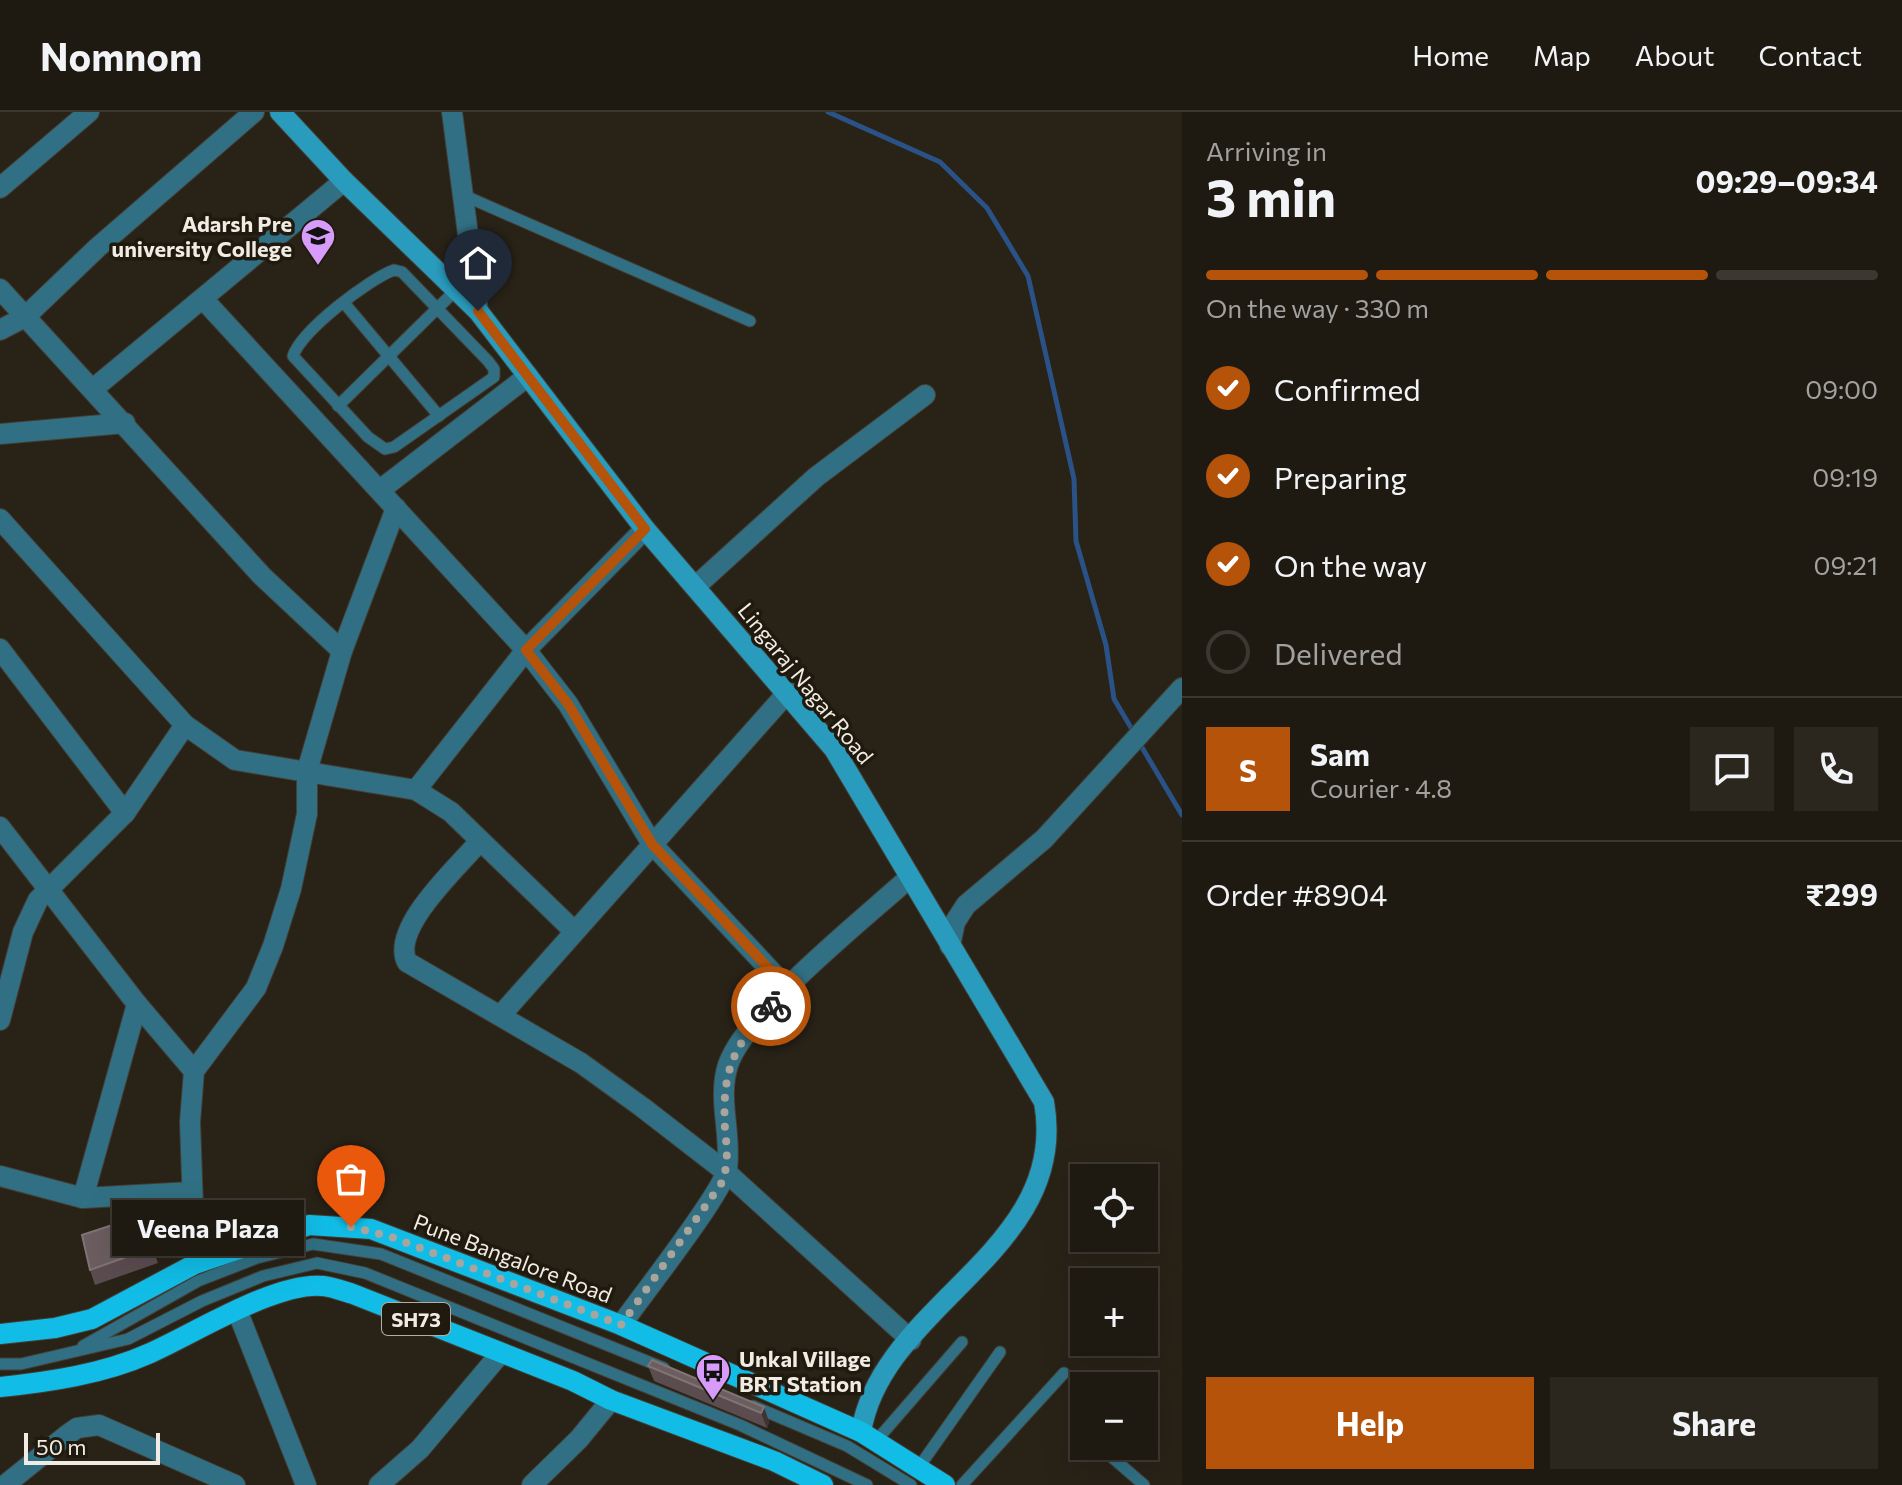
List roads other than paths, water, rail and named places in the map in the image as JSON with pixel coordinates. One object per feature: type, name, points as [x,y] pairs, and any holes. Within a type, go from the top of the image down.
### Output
[{"type":"main road","name":"Pune Bangalore Road","points":[[0,1334],[55,1328],[92,1319],[195,1264],[309,1225],[371,1229],[621,1325],[868,1436],[915,1476],[945,1485]]},
{"type":"main road","name":"SH73","points":[[0,1387],[99,1371],[148,1354],[237,1310],[279,1294],[321,1286],[353,1294],[573,1381],[611,1400],[774,1461],[823,1485]]},
{"type":"street","points":[[0,188],[89,112]]},
{"type":"street","points":[[0,330],[25,317],[97,248],[254,112]]},
{"type":"street","name":"Lingaraj Nagar Road","points":[[280,112],[344,181],[478,311],[645,529],[788,692],[857,785],[1044,1102],[1049,1129],[1046,1161],[1034,1193],[1009,1230],[911,1340],[873,1389],[865,1405],[868,1436]]},
{"type":"street","points":[[452,112],[478,311]]},
{"type":"street","points":[[93,389],[344,181]]},
{"type":"street","points":[[0,289],[262,576],[342,651]]},
{"type":"street","points":[[203,299],[526,650],[568,704],[652,844],[788,989]]},
{"type":"street","points":[[380,490],[528,376]]},
{"type":"street","points":[[696,586],[816,477],[925,395]]},
{"type":"street","points":[[0,434],[125,423]]},
{"type":"street","points":[[195,1264],[190,1100],[194,1071],[256,988],[273,946],[291,889],[307,814],[307,771],[342,651],[396,508]]},
{"type":"street","points":[[0,519],[185,725],[235,760],[416,790],[451,812],[574,931]]},
{"type":"street","points":[[416,790],[526,650],[645,529]]},
{"type":"street","points":[[0,649],[125,813]]},
{"type":"street","points":[[950,946],[955,922],[966,905],[1044,839],[1122,750],[1182,688]]},
{"type":"street","points":[[501,1015],[788,692]]},
{"type":"street","points":[[0,1020],[31,913],[48,889],[125,813],[185,725]]},
{"type":"street","points":[[0,827],[137,1004],[194,1071]]},
{"type":"street","points":[[480,841],[409,926],[404,954],[414,968],[581,1063],[726,1172],[911,1340]]},
{"type":"street","points":[[621,1325],[726,1172],[724,1106],[728,1065],[741,1042],[788,989],[910,877]]},
{"type":"street","points":[[83,1198],[137,1004]]},
{"type":"street","points":[[0,1176],[66,1196],[83,1198],[191,1192]]},
{"type":"street","points":[[237,1310],[306,1485]]},
{"type":"street","points":[[379,1485],[420,1449],[500,1354]]},
{"type":"street","points":[[532,1485],[579,1439],[611,1400]]},
{"type":"street","points":[[5,1485],[77,1428],[99,1425],[235,1485]]},
{"type":"lane","points":[[463,195],[750,321]]},
{"type":"lane","points":[[394,270],[402,272],[494,369],[494,377],[394,447],[378,447],[293,356],[304,337],[345,304],[374,280],[394,270]]},
{"type":"lane","points":[[338,406],[457,289]]},
{"type":"lane","points":[[345,304],[439,416]]},
{"type":"lane","points":[[68,1354],[198,1281],[257,1258],[313,1244],[381,1254],[673,1372]]},
{"type":"lane","points":[[0,1364],[21,1364],[128,1339],[202,1301],[263,1276],[317,1263],[365,1273],[740,1425],[867,1485]]},
{"type":"lane","points":[[868,1436],[962,1342]]},
{"type":"lane","points":[[738,1400],[915,1476],[1000,1352]]},
{"type":"lane","points":[[962,1485],[1064,1373]]},
{"type":"lane","points":[[1115,1460],[1144,1485]]},
{"type":"waterway","points":[[828,112],[940,162],[987,208],[1028,276],[1074,479],[1076,541],[1106,645],[1114,699],[1133,731]]},
{"type":"waterway","points":[[1140,744],[1182,815]]},
{"type":"place","name":"Adarsh Pre university College","points":[[318,267]]},
{"type":"place","name":"Veena Plaza","points":[[351,1227]]},
{"type":"place","name":"Unkal Village BRT Station","points":[[713,1402]]}]
